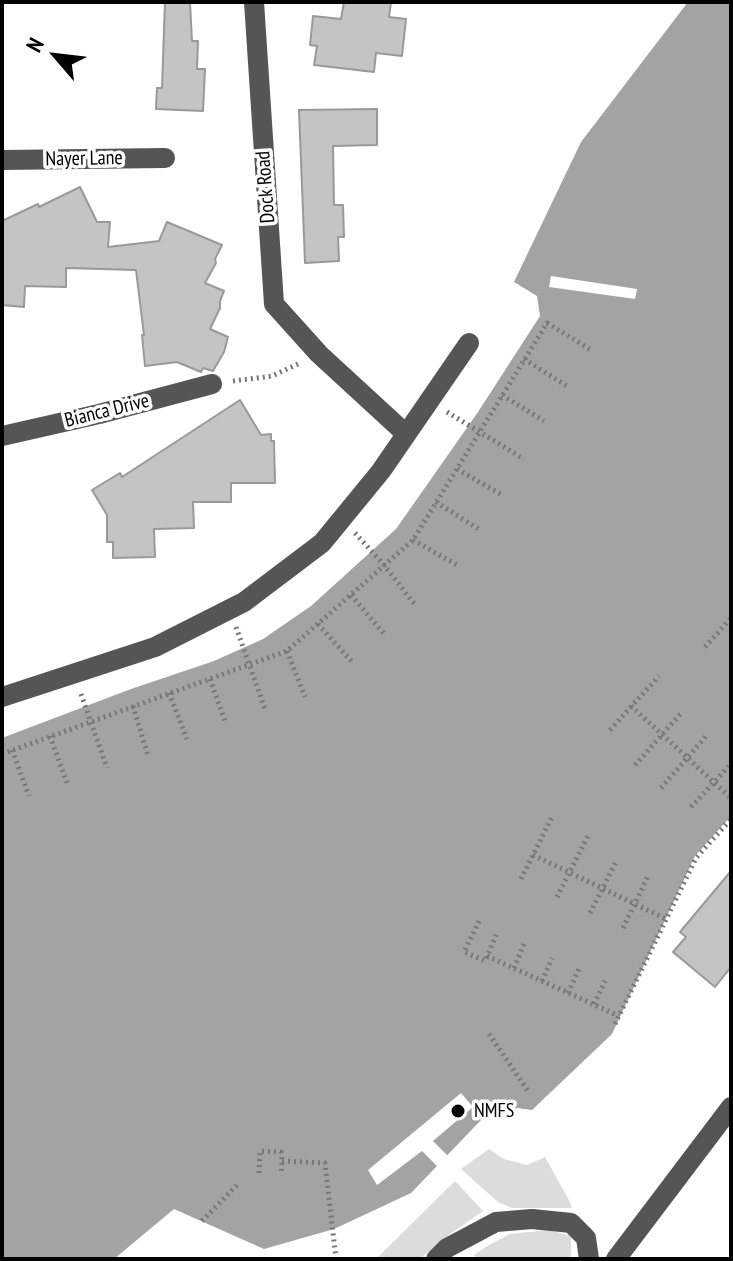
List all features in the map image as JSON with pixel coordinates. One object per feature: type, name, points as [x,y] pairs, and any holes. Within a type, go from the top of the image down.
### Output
[{"type":"street","name":"Dock Road","points":[[254,2],[274,304],[319,354],[406,434]]},
{"type":"street","name":"Nayer Lane","points":[[2,160],[165,158]]},
{"type":"street","points":[[2,697],[155,647],[244,602],[322,543],[381,471],[469,343]]},
{"type":"street","name":"Bianca Drive","points":[[2,436],[212,384]]},
{"type":"street","points":[[616,1259],[731,1107]]},
{"type":"street","points":[[436,1259],[447,1248],[496,1222],[532,1219],[571,1223],[586,1238],[589,1259]]},
{"type":"path","points":[[212,384],[272,376],[319,354]]},
{"type":"path","points":[[524,359],[567,386]]},
{"type":"path","points":[[502,395],[544,421]]},
{"type":"path","points":[[429,401],[524,459]]},
{"type":"path","points":[[457,469],[502,495]]},
{"type":"path","points":[[436,502],[480,530]]},
{"type":"path","points":[[341,519],[384,565],[416,606]]},
{"type":"path","points":[[413,540],[457,565]]},
{"type":"path","points":[[351,595],[385,635]]},
{"type":"path","points":[[230,610],[265,709]]},
{"type":"path","points":[[705,647],[731,618]]},
{"type":"path","points":[[318,624],[354,664]]},
{"type":"path","points":[[287,651],[305,697]]},
{"type":"path","points":[[74,673],[107,768]]},
{"type":"path","points":[[610,730],[659,676]]},
{"type":"path","points":[[210,679],[226,724]]},
{"type":"path","points":[[169,693],[187,739]]},
{"type":"path","points":[[133,706],[148,756]]},
{"type":"path","points":[[631,706],[731,798]]},
{"type":"path","points":[[635,765],[683,711]]},
{"type":"path","points":[[661,788],[708,734]]},
{"type":"path","points":[[50,736],[67,783]]},
{"type":"path","points":[[12,750],[29,796]]},
{"type":"path","points":[[691,807],[731,764]]},
{"type":"path","points":[[521,879],[553,815]]},
{"type":"path","points":[[615,1024],[696,858],[731,819]]},
{"type":"path","points":[[557,897],[588,836]]},
{"type":"path","points":[[533,855],[666,919]]},
{"type":"path","points":[[590,913],[617,860]]},
{"type":"path","points":[[623,928],[648,876]]},
{"type":"path","points":[[479,921],[464,952],[485,961],[498,931]]},
{"type":"path","points":[[514,968],[524,944]]},
{"type":"path","points":[[487,956],[619,1016]]},
{"type":"path","points":[[542,981],[552,958]]},
{"type":"path","points":[[568,993],[579,969]]},
{"type":"path","points":[[594,1004],[605,981]]},
{"type":"path","points":[[489,1034],[528,1091]]},
{"type":"path","points":[[259,1173],[260,1151],[281,1152],[281,1175]]},
{"type":"path","points":[[282,1161],[325,1163],[336,1259]]},
{"type":"path","points":[[202,1221],[237,1185]]},
{"type":"shaded area","points":[[688,2],[731,2],[731,816],[695,856],[612,1034],[532,1110],[517,1108],[482,1119],[411,1193],[334,1229],[264,1249],[174,1209],[114,1259],[2,1259],[2,738],[214,661],[263,639],[311,606],[396,529],[478,412],[540,316],[537,296],[514,282],[581,142]]},
{"type":"shaded area","points":[[489,1149],[504,1159],[527,1165],[545,1157],[572,1208],[512,1208],[498,1202],[461,1169]]},
{"type":"shaded area","points":[[455,1181],[483,1211],[420,1259],[376,1259]]},
{"type":"shaded area","points":[[549,1230],[571,1236],[571,1259],[477,1259],[474,1255],[510,1234]]},
{"type":"pier","points":[[551,276],[637,289],[635,299],[549,287]]},
{"type":"pier","points":[[461,1093],[473,1107],[433,1141],[450,1158],[440,1169],[422,1151],[377,1185],[368,1170]]},
{"type":"building","points":[[165,2],[190,2],[192,41],[198,41],[197,69],[205,69],[203,111],[156,109],[157,88],[162,88]]},
{"type":"building","points":[[344,2],[391,2],[389,17],[406,19],[402,56],[376,53],[374,72],[314,65],[317,46],[310,45],[313,16],[341,19]]},
{"type":"building","points":[[377,109],[377,145],[333,146],[334,205],[343,205],[344,237],[338,237],[339,261],[305,263],[299,110]]},
{"type":"building","points":[[80,187],[97,222],[110,222],[108,247],[159,241],[167,222],[222,245],[205,283],[224,291],[210,329],[228,337],[213,371],[203,368],[201,372],[177,362],[145,366],[136,270],[66,268],[66,287],[25,286],[24,307],[2,305],[2,221]]},
{"type":"building","points":[[240,400],[261,435],[271,434],[271,441],[274,441],[275,483],[231,483],[231,502],[193,502],[194,528],[154,529],[155,557],[113,558],[113,542],[107,542],[107,515],[92,490],[120,473],[122,477]]},
{"type":"building","points":[[731,871],[731,967],[715,987],[673,952],[686,937],[680,932]]},
{"type":"place","name":"NMFS","points":[[458,1111]]}]
